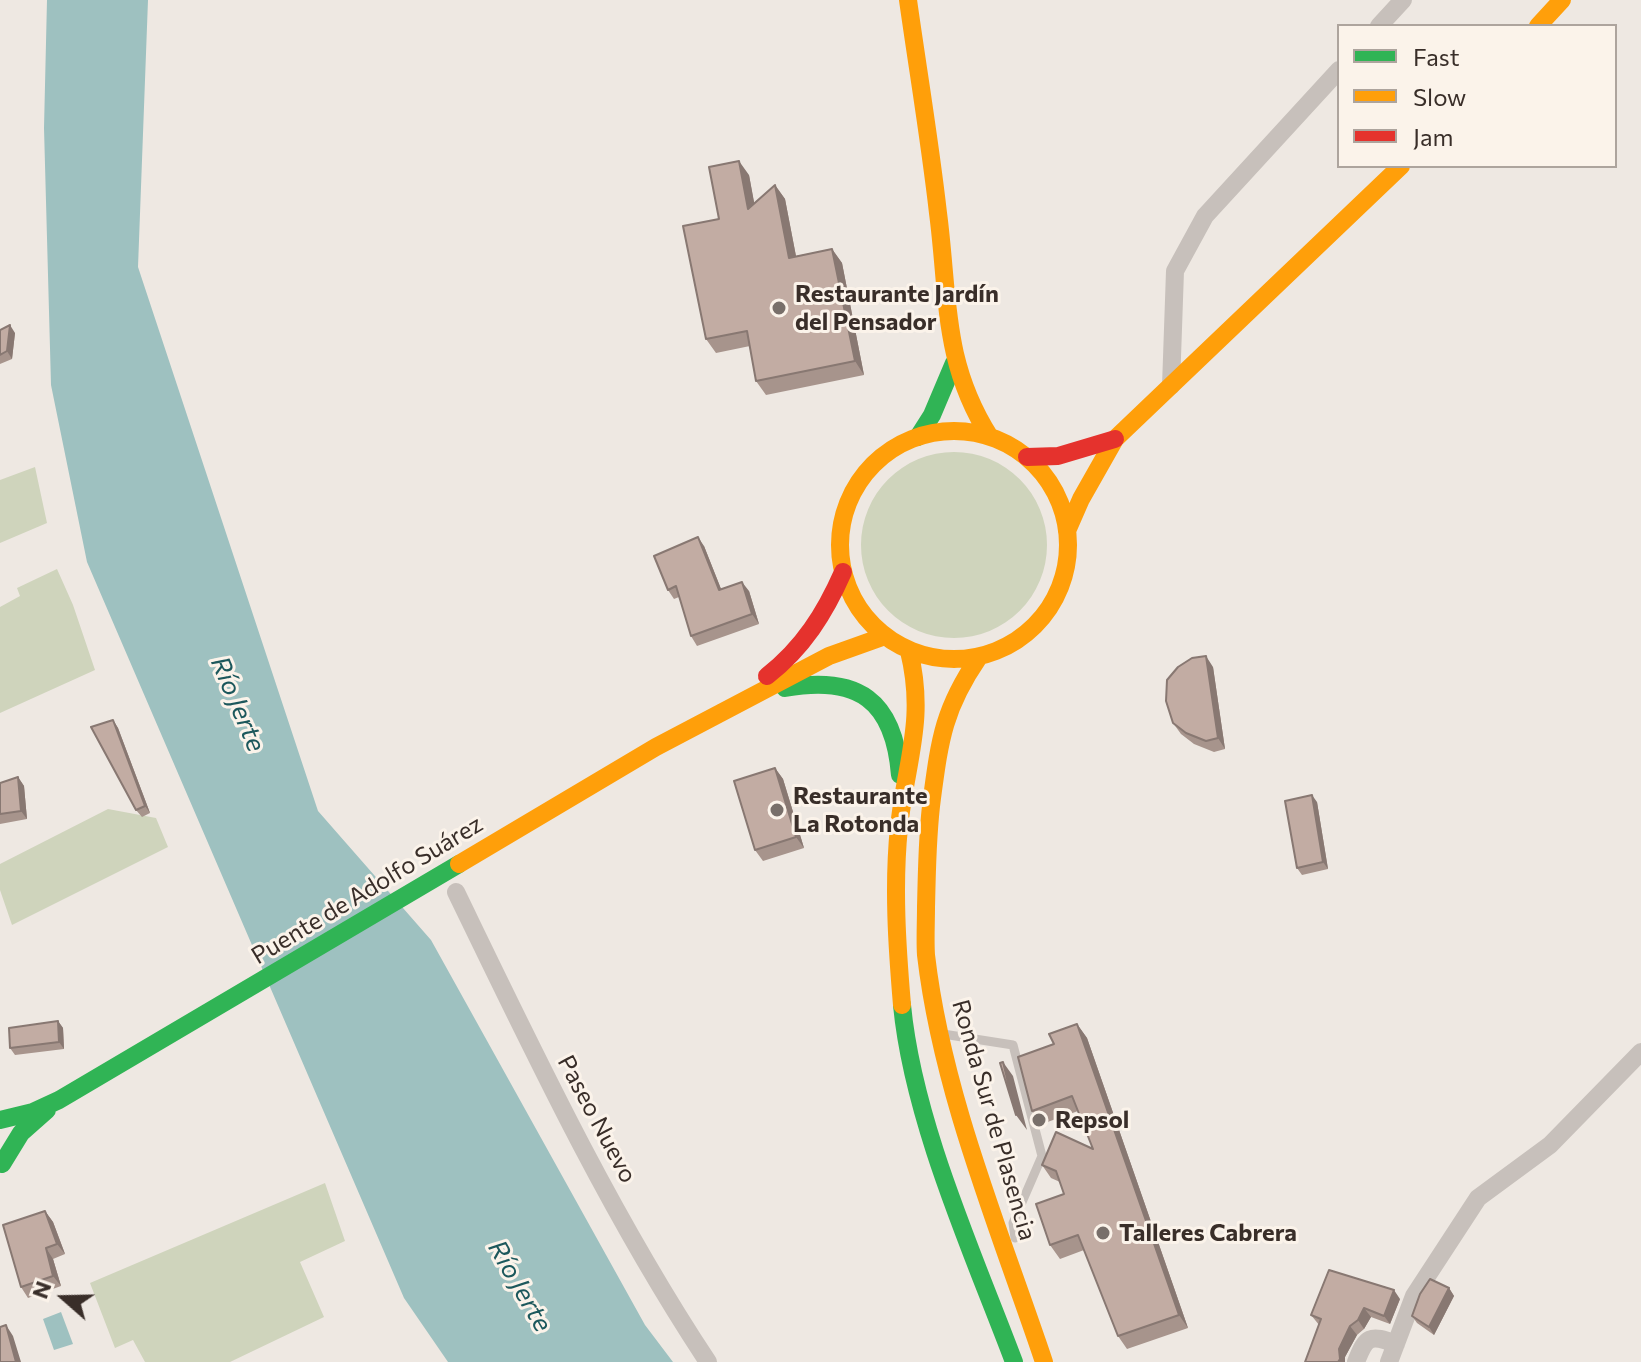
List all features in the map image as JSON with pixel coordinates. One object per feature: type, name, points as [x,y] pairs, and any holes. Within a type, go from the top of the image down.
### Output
[{"type":"main road","points":[[908,0],[941,227],[954,363],[968,404],[990,437]]},
{"type":"main road","points":[[1540,24],[1562,0]]},
{"type":"main road","points":[[1067,531],[1115,439],[1399,168]]},
{"type":"main road","points":[[918,437],[932,415],[954,363]]},
{"type":"main road","points":[[954,431],[990,437],[1027,457],[1058,498],[1067,531],[1068,555],[1063,579],[1054,601],[1040,620],[1023,637],[1002,649],[979,657],[944,659],[909,651],[885,636],[858,608],[843,572],[840,538],[847,505],[864,475],[888,452],[918,437],[954,431]]},
{"type":"main road","points":[[1027,457],[1058,456],[1115,439]]},
{"type":"main road","points":[[706,720],[783,665],[817,624],[843,572]]},
{"type":"main road","points":[[706,720],[829,656],[885,636]]},
{"type":"main road","points":[[899,829],[920,701],[917,675],[909,651]]},
{"type":"main road","name":"Ronda Sur de Plasencia","points":[[979,657],[959,686],[946,717],[939,748],[927,833],[926,953],[939,1033],[968,1137],[1044,1362]]},
{"type":"main road","points":[[753,696],[793,686],[833,682],[854,689],[882,711],[892,727],[900,756],[898,965],[911,1060],[941,1162],[1014,1362]]},
{"type":"main road","name":"Puente de Adolfo Suárez","points":[[56,1102],[706,720]]},
{"type":"main road","points":[[0,1120],[33,1112],[56,1102]]},
{"type":"main road","points":[[2,1183],[1,1160],[21,1133],[56,1102]]},
{"type":"street","points":[[1381,24],[1403,0]]},
{"type":"street","points":[[1171,386],[1175,271],[1205,216],[1337,72]]},
{"type":"street","name":"Paseo Nuevo","points":[[456,892],[566,1112],[647,1264],[708,1362]]},
{"type":"street","points":[[1356,1362],[1362,1347],[1371,1338],[1377,1337],[1393,1353],[1414,1296],[1478,1198],[1550,1145],[1641,1052]]},
{"type":"lane","points":[[939,1033],[1013,1045],[1042,1156],[1013,1223],[1022,1301]]},
{"type":"green space","points":[[954,452],[989,459],[1020,479],[1040,510],[1047,545],[1040,580],[1020,611],[989,631],[954,638],[919,631],[888,611],[868,580],[861,545],[868,510],[888,479],[919,459]]},
{"type":"green space","points":[[35,467],[47,523],[0,543],[0,480]]},
{"type":"green space","points":[[57,569],[95,670],[0,713],[0,607],[20,596],[17,588]]},
{"type":"green space","points":[[108,809],[156,818],[168,847],[12,925],[0,890],[0,864]]},
{"type":"green space","points":[[325,1183],[345,1241],[300,1262],[324,1317],[230,1362],[145,1362],[133,1340],[115,1348],[90,1283]]},
{"type":"water","name":"Río Jerte","points":[[47,0],[148,0],[138,267],[318,811],[431,940],[645,1325],[673,1362],[448,1362],[404,1298],[87,562],[51,385],[44,128]]},
{"type":"water","points":[[61,1312],[73,1344],[54,1350],[43,1319]]},
{"type":"building","name":"Restaurante Jardín del Pensador","points":[[739,161],[748,209],[775,185],[789,258],[832,249],[855,361],[756,381],[747,331],[706,339],[683,226],[719,219],[709,167]]},
{"type":"building","points":[[10,325],[7,351],[0,355],[0,330]]},
{"type":"building","points":[[698,537],[719,590],[742,582],[752,614],[691,636],[676,586],[668,590],[654,556]]},
{"type":"building","points":[[1206,656],[1218,738],[1206,741],[1186,733],[1173,723],[1166,701],[1167,680],[1178,667],[1192,658]]},
{"type":"building","points":[[113,720],[145,806],[136,810],[91,727]]},
{"type":"building","points":[[775,768],[796,837],[755,850],[734,781]]},
{"type":"building","points":[[18,777],[21,811],[0,814],[0,783]]},
{"type":"building","points":[[1312,795],[1323,862],[1297,868],[1285,801]]},
{"type":"building","points":[[58,1021],[59,1042],[10,1048],[9,1028]]},
{"type":"building","points":[[1077,1024],[1179,1315],[1118,1336],[1078,1235],[1050,1245],[1036,1204],[1064,1194],[1056,1171],[1042,1165],[1056,1132],[1093,1149],[1072,1096],[1032,1111],[1018,1057],[1054,1044],[1049,1034]]},
{"type":"building","points":[[1003,1062],[1016,1115],[1000,1063]]},
{"type":"building","points":[[45,1211],[57,1244],[46,1248],[53,1276],[21,1287],[3,1225]]},
{"type":"building","points":[[1329,1270],[1394,1290],[1384,1316],[1364,1308],[1358,1320],[1350,1326],[1339,1349],[1338,1362],[1305,1362],[1321,1319],[1311,1315]]},
{"type":"building","points":[[1430,1279],[1449,1288],[1429,1327],[1412,1316],[1420,1294]]},
{"type":"building","points":[[6,1325],[16,1362],[0,1362],[0,1327]]},
{"type":"traffic: fast","points":[[918,437],[932,415],[954,363]]},
{"type":"traffic: fast","points":[[785,688],[833,686],[868,698],[890,728],[900,775]]},
{"type":"traffic: fast","points":[[0,1120],[33,1112],[59,1100],[459,864]]},
{"type":"traffic: fast","points":[[902,1005],[908,1049],[931,1140],[1014,1362]]},
{"type":"traffic: fast","points":[[2,1164],[21,1133],[47,1110]]},
{"type":"traffic: slow","points":[[908,0],[955,355],[974,409],[990,437]]},
{"type":"traffic: slow","points":[[1540,24],[1562,0]]},
{"type":"traffic: slow","points":[[1067,531],[1115,439],[1399,168]]},
{"type":"traffic: slow","points":[[954,431],[976,433],[998,440],[1017,450],[1034,465],[1049,482],[1059,501],[1066,523],[1068,545],[1066,567],[1059,589],[1049,608],[1034,625],[1017,640],[998,650],[976,657],[954,659],[932,657],[910,650],[891,640],[874,625],[859,608],[849,589],[842,567],[840,545],[842,523],[849,501],[859,482],[874,465],[891,450],[910,440],[932,433],[954,431]]},
{"type":"traffic: slow","points":[[459,864],[656,747],[829,656],[885,636]]},
{"type":"traffic: slow","points":[[902,1005],[896,871],[902,803],[915,720],[916,698],[909,651]]},
{"type":"traffic: slow","points":[[979,657],[951,708],[938,758],[928,839],[926,955],[934,1007],[959,1110],[1044,1362]]},
{"type":"traffic: jam","points":[[1027,457],[1058,456],[1115,439]]},
{"type":"traffic: jam","points":[[767,676],[792,654],[812,629],[843,572]]},
{"type":"place","name":"Restaurante Jardín del Pensador","points":[[779,308]]},
{"type":"place","name":"Restaurante La Rotonda","points":[[777,810]]},
{"type":"place","name":"Repsol","points":[[1039,1120]]},
{"type":"place","name":"Talleres Cabrera","points":[[1103,1233]]}]
